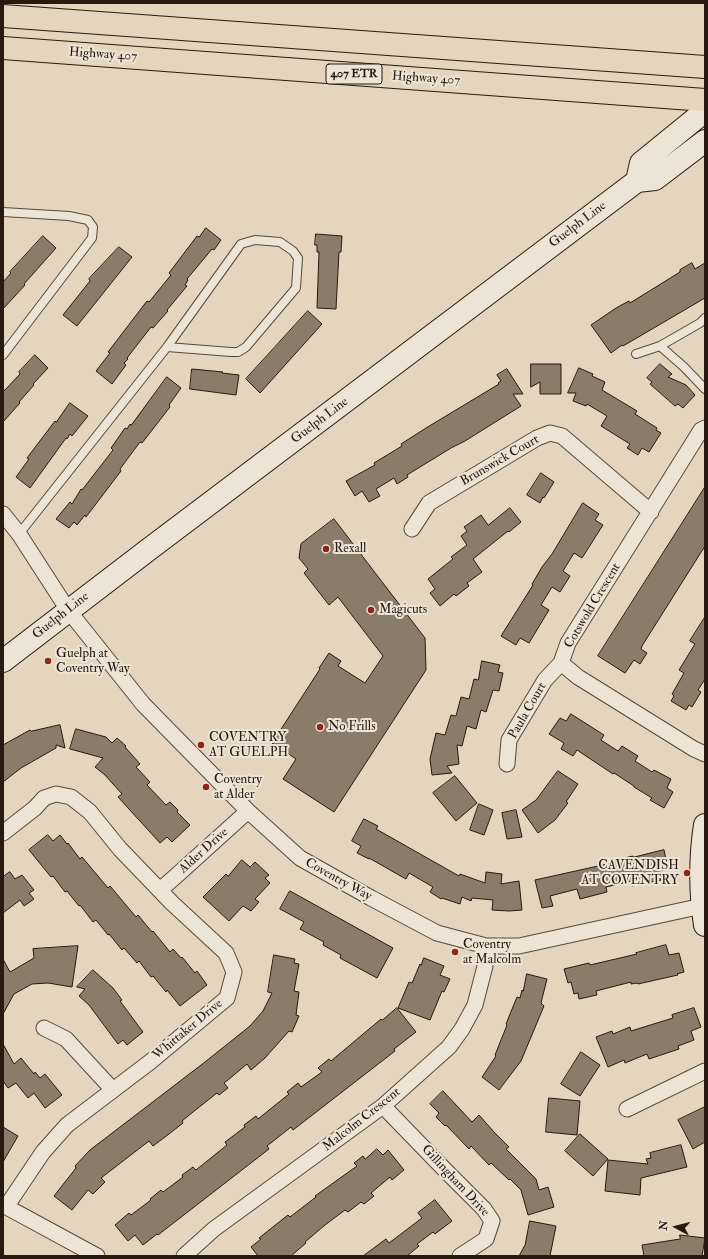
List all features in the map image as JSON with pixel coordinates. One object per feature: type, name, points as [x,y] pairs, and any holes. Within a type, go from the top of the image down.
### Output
[{"type":"highway","points":[[3,16],[705,67]]},
{"type":"highway","name":"Highway 407","points":[[9,49],[705,100]]},
{"type":"main road","points":[[637,181],[641,163],[705,111]]},
{"type":"main road","name":"Guelph Line","points":[[3,661],[68,610],[637,181],[655,179],[705,141]]},
{"type":"main road","points":[[703,915],[703,838],[705,825]]},
{"type":"street","name":"Cotswold Crescent","points":[[705,428],[701,430],[568,643],[561,663],[578,677],[694,749],[705,754]]},
{"type":"street","name":"Brunswick Court","points":[[412,529],[429,503],[537,438],[550,433],[562,436],[650,512]]},
{"type":"street","name":"Coventry Way","points":[[3,514],[19,534],[68,610],[143,704],[248,811],[300,858],[312,865],[437,933],[486,946],[519,946],[703,915]]},
{"type":"street","name":"Paula Court","points":[[508,764],[509,740],[544,680],[561,663]]},
{"type":"street","name":"Whittaker Drive","points":[[3,833],[35,808],[44,798],[56,794],[71,797],[90,812],[120,849],[172,903],[226,954],[234,972],[227,998],[150,1062],[67,1125],[43,1152],[5,1206],[97,1256]]},
{"type":"street","name":"Alder Drive","points":[[160,890],[248,811]]},
{"type":"street","name":"Malcolm Crescent","points":[[184,1256],[214,1229],[383,1106],[449,1048],[476,1005],[485,966],[486,946]]},
{"type":"street","points":[[44,1028],[66,1039],[113,1090]]},
{"type":"street","points":[[627,1109],[705,1071]]},
{"type":"street","name":"Gillingham Drive","points":[[383,1106],[484,1209],[492,1221],[486,1239],[460,1256]]},
{"type":"lane","points":[[3,212],[69,216],[88,220],[93,227],[92,238],[3,355]]},
{"type":"lane","points":[[19,534],[167,347],[241,244],[255,240],[280,242],[293,251],[298,258],[296,288],[246,347],[238,352],[231,352],[167,347]]},
{"type":"lane","points":[[636,354],[660,346],[700,323],[705,318]]},
{"type":"lane","points":[[660,346],[684,367],[705,389]]},
{"type":"building","points":[[206,228],[221,240],[214,250],[212,249],[187,279],[188,280],[185,285],[187,286],[167,310],[168,311],[153,328],[151,327],[127,358],[128,359],[124,363],[126,365],[112,384],[96,371],[110,353],[108,352],[147,301],[149,302],[171,275],[169,273],[197,236],[199,237]]},
{"type":"building","points":[[316,234],[342,236],[341,252],[339,252],[336,309],[317,308],[319,252],[317,252],[317,245],[315,245]]},
{"type":"building","points":[[43,236],[56,248],[3,309],[3,282],[11,273],[10,272]]},
{"type":"building","points":[[119,247],[132,257],[77,326],[63,315],[90,281],[89,279]]},
{"type":"building","points":[[692,263],[695,269],[705,263],[705,298],[623,346],[622,345],[611,353],[591,325],[616,308],[629,301],[630,303]]},
{"type":"building","points":[[308,311],[322,324],[260,393],[246,379]]},
{"type":"building","points":[[35,355],[48,368],[33,384],[34,385],[19,402],[20,403],[3,422],[3,392]]},
{"type":"building","points":[[531,364],[561,364],[561,394],[540,394],[540,382],[531,387]]},
{"type":"building","points":[[660,364],[672,374],[668,377],[686,385],[695,395],[683,408],[678,404],[675,406],[650,384],[652,382],[647,378]]},
{"type":"building","points":[[579,368],[593,374],[592,376],[605,382],[602,390],[637,411],[635,414],[657,428],[656,430],[661,433],[649,452],[642,448],[638,455],[627,448],[630,444],[601,426],[607,416],[587,404],[586,406],[573,401],[576,393],[568,393]]},
{"type":"building","points":[[192,369],[239,375],[236,395],[190,389]]},
{"type":"building","points":[[507,369],[523,394],[513,394],[521,406],[407,475],[408,477],[397,484],[394,478],[376,489],[380,496],[369,502],[362,491],[355,496],[346,481],[375,465],[374,463],[402,446],[401,444],[499,384],[498,383],[501,381],[497,375]]},
{"type":"building","points":[[167,377],[181,388],[169,405],[170,407],[142,443],[140,442],[120,469],[121,471],[86,517],[85,515],[77,525],[74,522],[69,528],[56,519],[70,502],[72,504],[81,489],[82,490],[113,450],[111,448],[125,428],[127,429],[130,424],[131,425]]},
{"type":"building","points":[[70,403],[88,416],[72,436],[70,434],[67,439],[66,438],[30,488],[16,477],[29,459],[27,458]]},
{"type":"building","points":[[541,473],[554,482],[540,503],[527,495]]},
{"type":"building","points":[[705,487],[705,546],[642,646],[641,649],[647,653],[640,664],[634,660],[625,673],[598,656]]},
{"type":"building","points":[[583,503],[599,514],[595,520],[603,525],[582,558],[574,553],[563,571],[570,576],[560,592],[552,587],[541,605],[549,610],[529,643],[520,638],[516,645],[501,636],[533,585],[532,584],[542,567],[552,554]]},
{"type":"building","points":[[510,508],[521,522],[473,559],[482,572],[467,583],[469,586],[456,596],[454,594],[440,606],[430,593],[435,589],[428,579],[453,559],[451,557],[467,545],[461,536],[467,531],[464,527],[481,515],[488,525]]},
{"type":"building","points":[[334,519],[425,638],[426,670],[334,812],[283,779],[296,759],[272,743],[329,653],[341,661],[338,666],[365,683],[383,656],[338,597],[329,605],[304,573],[308,569],[299,558],[301,544]]},
{"type":"building","points":[[705,617],[705,679],[698,690],[701,692],[692,707],[689,705],[686,710],[671,701],[674,696],[672,694],[684,673],[679,670],[695,644],[690,641]]},
{"type":"building","points":[[482,661],[500,665],[498,672],[503,673],[499,691],[493,690],[486,712],[481,710],[476,729],[467,726],[462,746],[457,745],[459,764],[447,766],[452,773],[432,775],[430,759],[436,733],[445,735],[451,715],[456,716],[461,697],[469,699],[474,679],[478,680]]},
{"type":"building","points":[[571,714],[604,735],[601,740],[618,751],[622,746],[638,756],[635,761],[652,772],[654,770],[671,779],[667,788],[673,792],[664,808],[650,800],[652,798],[634,786],[577,750],[573,756],[561,749],[564,743],[549,734],[560,718],[566,721]]},
{"type":"building","points":[[60,725],[65,748],[56,745],[56,748],[21,768],[3,782],[3,745],[30,730]]},
{"type":"building","points":[[76,729],[106,737],[112,743],[117,738],[126,746],[125,747],[140,764],[136,767],[150,782],[147,785],[166,805],[170,802],[178,810],[177,812],[190,825],[172,842],[167,837],[160,843],[118,797],[122,794],[105,775],[95,767],[103,758],[70,749]]},
{"type":"building","points":[[558,771],[578,784],[566,802],[568,803],[555,820],[538,833],[522,810],[536,800]]},
{"type":"building","points":[[455,776],[477,803],[456,821],[433,793]]},
{"type":"building","points":[[479,804],[493,810],[484,835],[470,830]]},
{"type":"building","points":[[516,810],[522,837],[507,839],[502,813]]},
{"type":"building","points":[[364,819],[378,826],[376,829],[459,876],[460,874],[485,883],[486,872],[502,874],[501,884],[519,881],[522,910],[492,910],[493,900],[472,898],[471,901],[462,897],[460,904],[442,898],[441,899],[430,892],[433,887],[409,873],[406,879],[369,858],[357,853],[361,846],[352,841]]},
{"type":"building","points":[[48,835],[53,841],[60,835],[80,859],[82,857],[108,888],[110,886],[136,917],[138,915],[170,952],[173,949],[181,958],[182,957],[195,973],[197,971],[207,985],[180,1006],[153,976],[151,977],[139,961],[137,963],[124,948],[122,950],[96,920],[93,922],[80,905],[79,906],[67,891],[65,892],[53,876],[51,877],[29,850]]},
{"type":"building","points":[[664,850],[668,869],[660,871],[661,880],[632,886],[631,881],[606,887],[607,892],[580,899],[577,889],[550,896],[553,906],[542,908],[535,880],[616,862],[615,860]]},
{"type":"building","points":[[242,860],[250,867],[255,862],[269,875],[265,878],[270,883],[255,899],[259,902],[251,911],[243,906],[229,921],[203,897],[226,874],[228,876]]},
{"type":"building","points":[[10,872],[15,879],[22,875],[34,890],[29,893],[34,899],[24,906],[20,900],[3,913],[3,877]]},
{"type":"building","points":[[290,891],[393,948],[377,978],[340,958],[341,955],[323,945],[324,942],[300,929],[304,922],[280,909]]},
{"type":"building","points":[[666,945],[669,955],[679,953],[684,972],[677,974],[678,975],[638,984],[631,984],[631,982],[596,991],[597,995],[579,999],[578,993],[574,994],[571,982],[568,983],[564,969],[589,963],[590,965],[637,954],[636,953]]},
{"type":"building","points":[[78,946],[72,987],[48,983],[32,984],[14,994],[3,1014],[3,959],[10,972],[34,958],[33,949]]},
{"type":"building","points":[[274,955],[295,959],[294,963],[299,964],[294,991],[299,992],[296,1015],[299,1016],[292,1032],[289,1031],[265,1058],[251,1070],[247,1064],[224,1083],[228,1088],[219,1095],[217,1093],[182,1121],[183,1123],[169,1134],[153,1146],[149,1141],[101,1178],[105,1182],[93,1194],[88,1190],[72,1210],[54,1196],[76,1168],[75,1166],[90,1150],[250,1026],[263,1011],[272,993],[268,992]]},
{"type":"building","points":[[424,958],[444,966],[440,975],[450,979],[444,992],[442,991],[430,1020],[398,1008],[409,982],[412,983]]},
{"type":"building","points":[[93,970],[113,988],[122,1000],[120,1001],[143,1032],[127,1045],[123,1040],[118,1044],[89,1005],[79,996],[85,989],[77,987]]},
{"type":"building","points":[[527,974],[547,979],[541,1003],[544,1006],[521,1061],[499,1090],[482,1077],[496,1056],[495,1055],[507,1025],[506,1024],[517,997],[520,998],[522,990],[523,991]]},
{"type":"building","points":[[397,1008],[416,1032],[394,1049],[395,1051],[293,1130],[291,1127],[267,1146],[269,1149],[158,1235],[157,1234],[143,1245],[135,1235],[128,1241],[115,1225],[129,1213],[131,1215],[151,1200],[150,1199],[161,1190],[163,1192],[183,1177],[182,1175],[193,1167],[196,1170],[227,1145],[225,1142],[245,1127],[244,1125],[256,1116],[258,1119],[289,1094],[287,1092],[298,1083],[301,1087],[322,1072],[318,1068],[329,1059],[331,1061],[381,1019],[382,1020]]},
{"type":"building","points":[[694,1008],[701,1027],[691,1031],[694,1040],[678,1046],[679,1049],[649,1059],[647,1054],[625,1063],[624,1060],[608,1067],[596,1037],[612,1031],[613,1034],[630,1027],[631,1031],[673,1018],[672,1015]]},
{"type":"building","points":[[3,1044],[14,1064],[21,1058],[34,1074],[35,1072],[40,1078],[45,1074],[62,1095],[45,1108],[34,1093],[28,1098],[16,1083],[8,1088],[3,1081]]},
{"type":"building","points":[[581,1052],[600,1065],[580,1096],[561,1084]]},
{"type":"building","points":[[443,1091],[472,1122],[479,1115],[509,1147],[506,1149],[536,1179],[539,1190],[548,1187],[554,1207],[528,1215],[521,1190],[491,1163],[489,1165],[471,1146],[469,1149],[446,1125],[445,1126],[436,1117],[439,1113],[430,1104]]},
{"type":"building","points":[[549,1098],[580,1101],[577,1135],[546,1132]]},
{"type":"building","points":[[705,1107],[705,1142],[693,1149],[678,1120]]},
{"type":"building","points":[[3,1127],[18,1136],[3,1162]]},
{"type":"building","points":[[580,1134],[608,1159],[593,1176],[565,1151]]},
{"type":"building","points":[[681,1145],[687,1167],[641,1178],[640,1195],[605,1191],[608,1160],[648,1164],[646,1159],[651,1158],[650,1153]]},
{"type":"building","points":[[377,1149],[383,1155],[388,1150],[404,1170],[392,1180],[390,1177],[371,1193],[374,1196],[364,1204],[361,1202],[348,1212],[345,1210],[325,1225],[291,1256],[258,1256],[251,1247],[261,1239],[259,1238],[288,1215],[290,1217],[316,1197],[315,1196],[357,1166],[354,1163],[363,1156],[365,1159]]},
{"type":"building","points":[[435,1200],[452,1221],[435,1234],[433,1232],[417,1244],[419,1246],[407,1256],[363,1256],[386,1239],[389,1243],[422,1218],[418,1213]]},
{"type":"building","points":[[530,1221],[556,1226],[550,1256],[519,1256],[525,1245]]},
{"type":"building","points":[[680,1235],[705,1238],[702,1256],[644,1256],[642,1245],[680,1239]]},
{"type":"place","name":"Rexall","points":[[326,549]]},
{"type":"place","name":"Magicuts","points":[[371,610]]},
{"type":"place","name":"Guelph at Coventry Way","points":[[48,661]]},
{"type":"place","name":"No Frills","points":[[320,727]]},
{"type":"place","name":"COVENTRY AT GUELPH","points":[[201,745]]},
{"type":"place","name":"Coventry at Alder","points":[[206,787]]},
{"type":"place","name":"CAVENDISH AT COVENTRY","points":[[687,873]]},
{"type":"place","name":"Coventry at Malcolm","points":[[455,952]]}]
